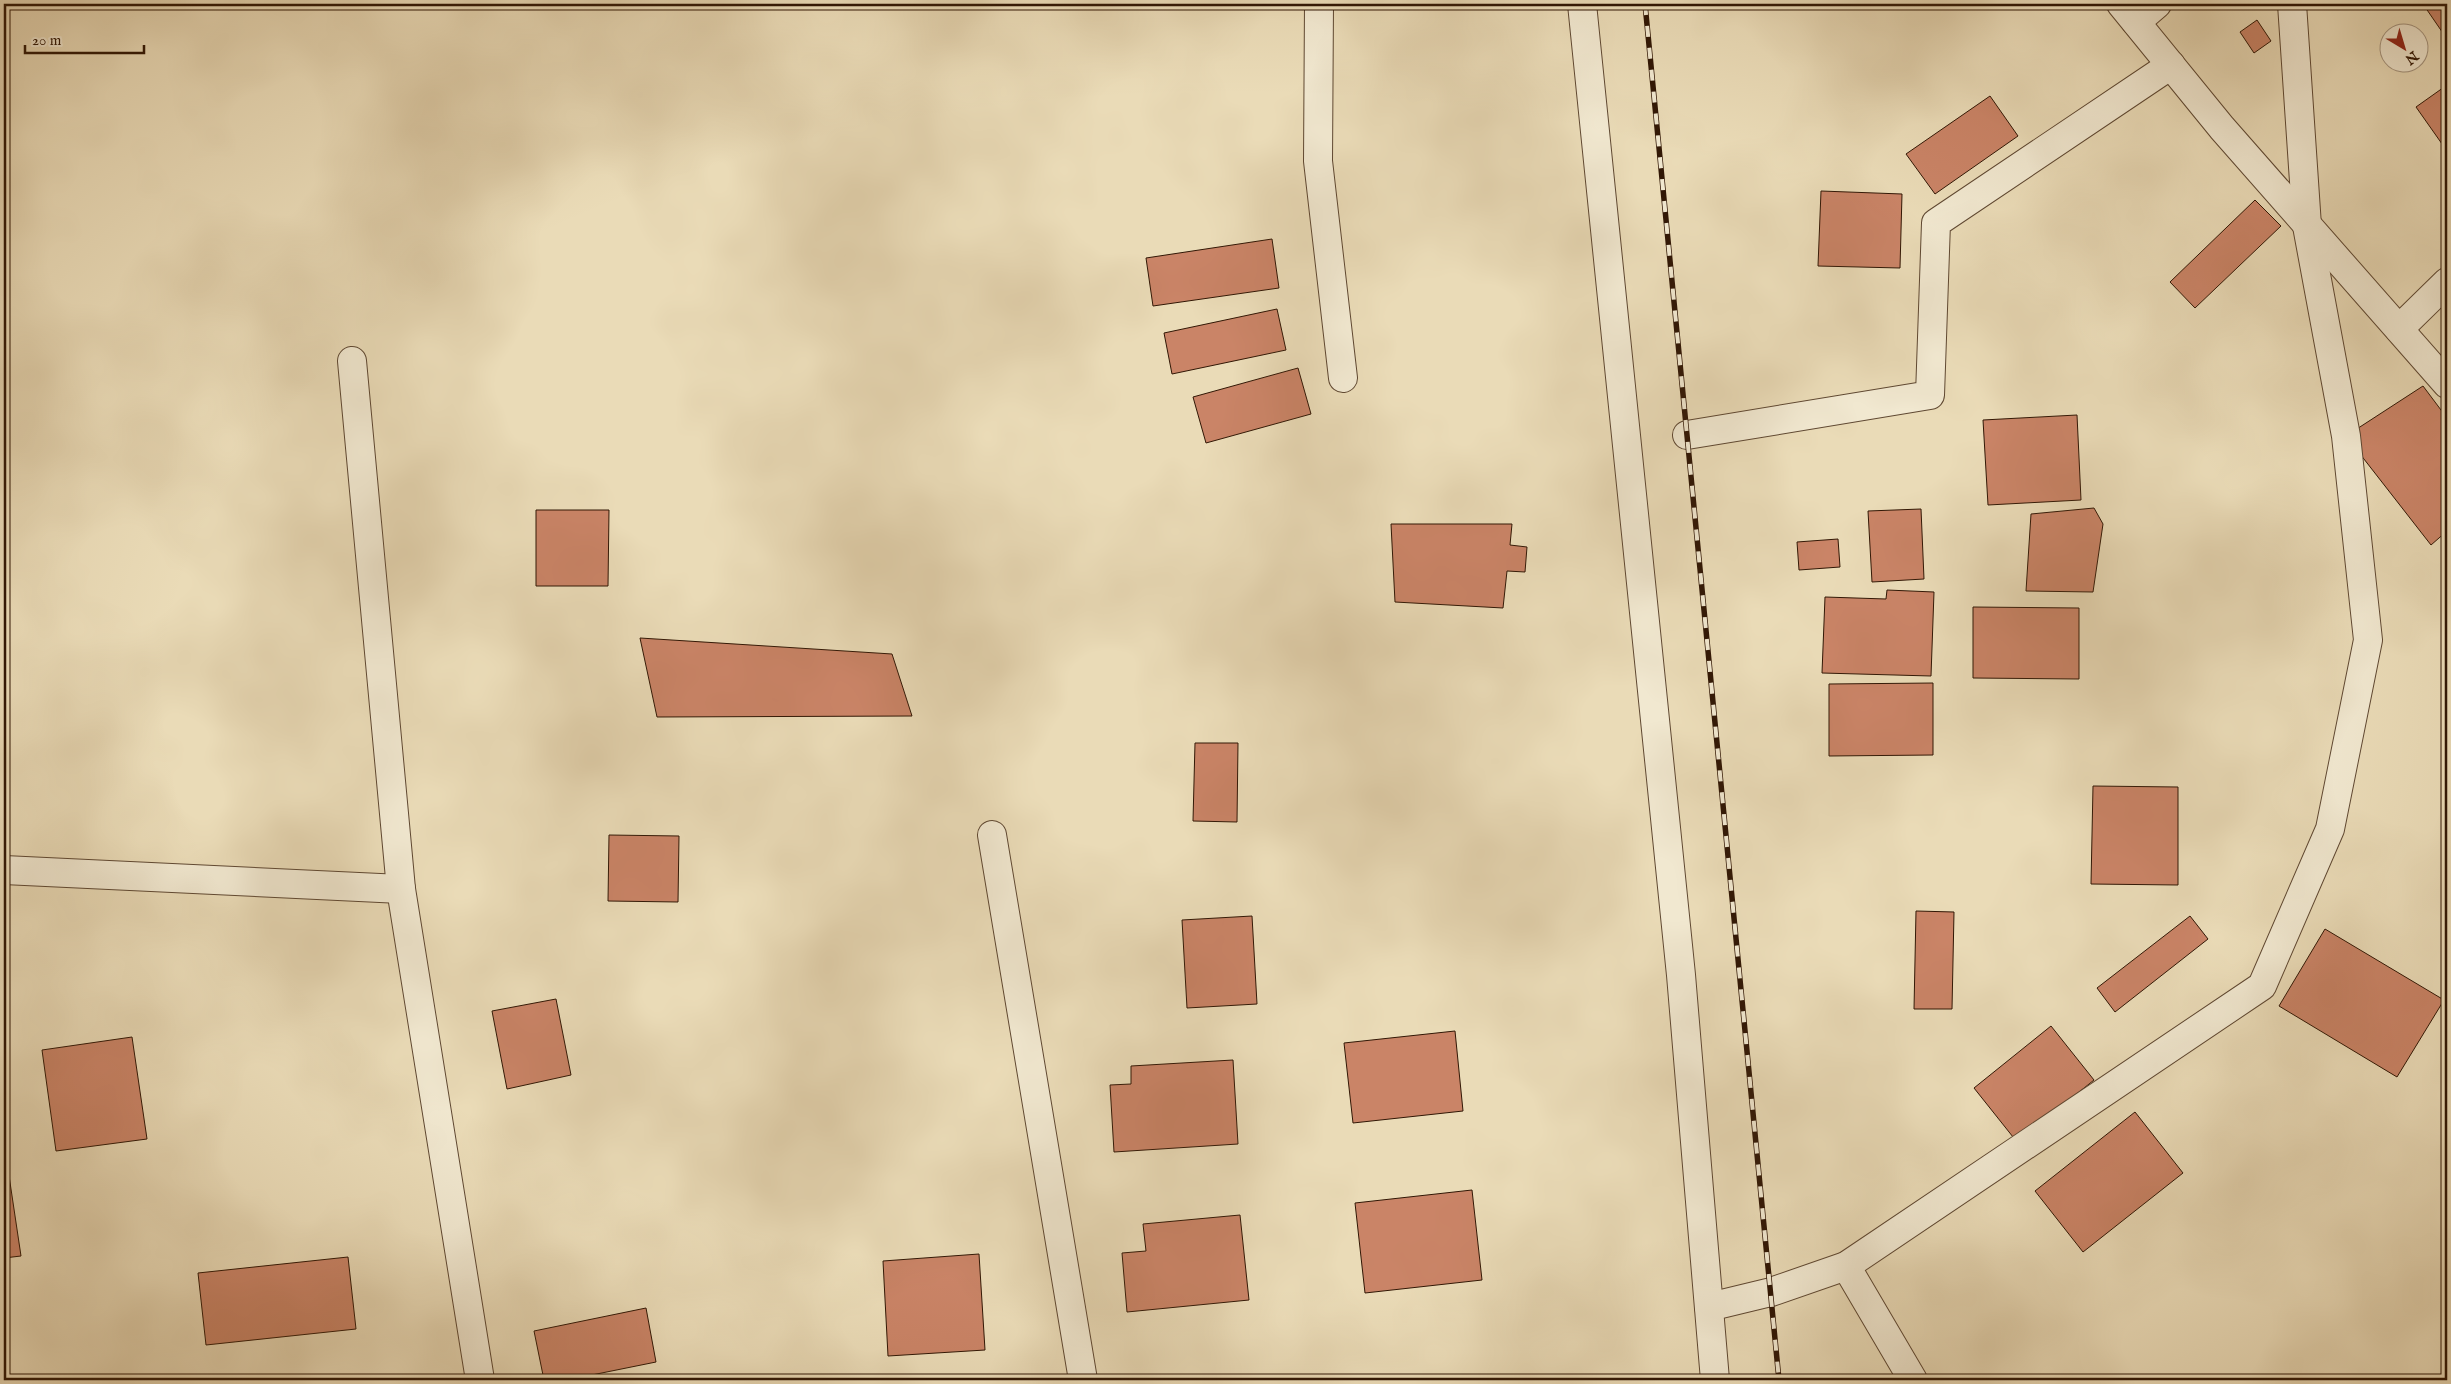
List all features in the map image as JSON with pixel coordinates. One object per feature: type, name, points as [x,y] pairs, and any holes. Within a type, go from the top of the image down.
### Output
[{"type":"street","points":[[1318,4],[1318,161],[1343,378]]},
{"type":"street","points":[[1582,4],[1681,975],[1715,1380]]},
{"type":"street","points":[[2157,4],[2128,13],[2222,128],[2447,384]]},
{"type":"street","points":[[1709,1307],[1771,1292],[1846,1266],[2262,986],[2330,829],[2368,640],[2346,436],[2307,226],[2292,4]]},
{"type":"street","points":[[1687,435],[1930,395],[1936,222],[2171,65]]},
{"type":"street","points":[[2399,329],[2447,282]]},
{"type":"street","points":[[352,361],[401,889],[480,1380]]},
{"type":"street","points":[[992,835],[1083,1380]]},
{"type":"street","points":[[4,870],[401,889]]},
{"type":"street","points":[[1846,1266],[1913,1380]]},
{"type":"building","points":[[2423,4],[2447,4],[2447,39]]},
{"type":"building","points":[[2257,20],[2271,41],[2254,53],[2240,32]]},
{"type":"building","points":[[2447,85],[2447,151],[2416,107]]},
{"type":"building","points":[[1990,96],[2018,136],[1935,194],[1906,154]]},
{"type":"building","points":[[1821,191],[1902,194],[1900,268],[1818,266]]},
{"type":"building","points":[[2255,200],[2281,226],[2195,308],[2170,282]]},
{"type":"building","points":[[1272,239],[1279,288],[1153,306],[1146,258]]},
{"type":"building","points":[[1277,309],[1286,350],[1172,374],[1164,333]]},
{"type":"building","points":[[1298,368],[1311,414],[1206,443],[1193,397]]},
{"type":"building","points":[[2423,386],[2447,418],[2447,531],[2431,545],[2346,436]]},
{"type":"building","points":[[2077,415],[2081,500],[1988,505],[1983,420]]},
{"type":"building","points":[[2094,508],[2103,524],[2093,592],[2026,591],[2031,514]]},
{"type":"building","points":[[1921,509],[1924,579],[1872,582],[1868,511]]},
{"type":"building","points":[[536,510],[609,510],[608,586],[536,586]]},
{"type":"building","points":[[1391,524],[1512,524],[1510,545],[1527,547],[1525,572],[1507,571],[1503,608],[1395,602]]},
{"type":"building","points":[[1838,539],[1840,567],[1799,570],[1797,542]]},
{"type":"building","points":[[1887,590],[1934,592],[1931,676],[1822,673],[1825,597],[1886,599]]},
{"type":"building","points":[[1973,607],[2079,608],[2079,679],[1973,678]]},
{"type":"building","points":[[640,638],[892,654],[912,716],[657,717]]},
{"type":"building","points":[[1933,683],[1933,755],[1829,756],[1829,684]]},
{"type":"building","points":[[1195,743],[1238,743],[1237,822],[1193,821]]},
{"type":"building","points":[[2093,786],[2178,787],[2178,885],[2091,884]]},
{"type":"building","points":[[609,835],[679,836],[678,902],[608,901]]},
{"type":"building","points":[[1916,911],[1954,912],[1952,1009],[1914,1009]]},
{"type":"building","points":[[1252,916],[1257,1004],[1187,1008],[1182,920]]},
{"type":"building","points":[[2190,916],[2208,939],[2115,1012],[2097,988]]},
{"type":"building","points":[[2325,929],[2444,1000],[2397,1077],[2279,1006]]},
{"type":"building","points":[[556,999],[571,1075],[507,1089],[492,1011]]},
{"type":"building","points":[[2051,1026],[2094,1080],[2017,1142],[1974,1088]]},
{"type":"building","points":[[1455,1031],[1463,1111],[1353,1123],[1344,1043]]},
{"type":"building","points":[[132,1037],[147,1139],[56,1151],[42,1050]]},
{"type":"building","points":[[1233,1060],[1238,1144],[1114,1152],[1110,1085],[1131,1084],[1131,1066]]},
{"type":"building","points":[[2135,1112],[2183,1173],[2083,1252],[2035,1191]]},
{"type":"building","points":[[8,1169],[21,1256],[4,1258],[4,1170]]},
{"type":"building","points":[[1472,1190],[1482,1280],[1365,1293],[1355,1203]]},
{"type":"building","points":[[1240,1215],[1249,1300],[1127,1312],[1122,1253],[1146,1251],[1143,1224]]},
{"type":"building","points":[[979,1254],[985,1350],[888,1356],[883,1261]]},
{"type":"building","points":[[348,1257],[356,1329],[206,1345],[198,1273]]},
{"type":"building","points":[[646,1308],[656,1362],[567,1380],[544,1380],[534,1331]]},
{"type":"building","points":[[1258,1377],[1258,1380],[1225,1380]]},
{"type":"railway","points":[[1645,4],[1779,1380]]}]
